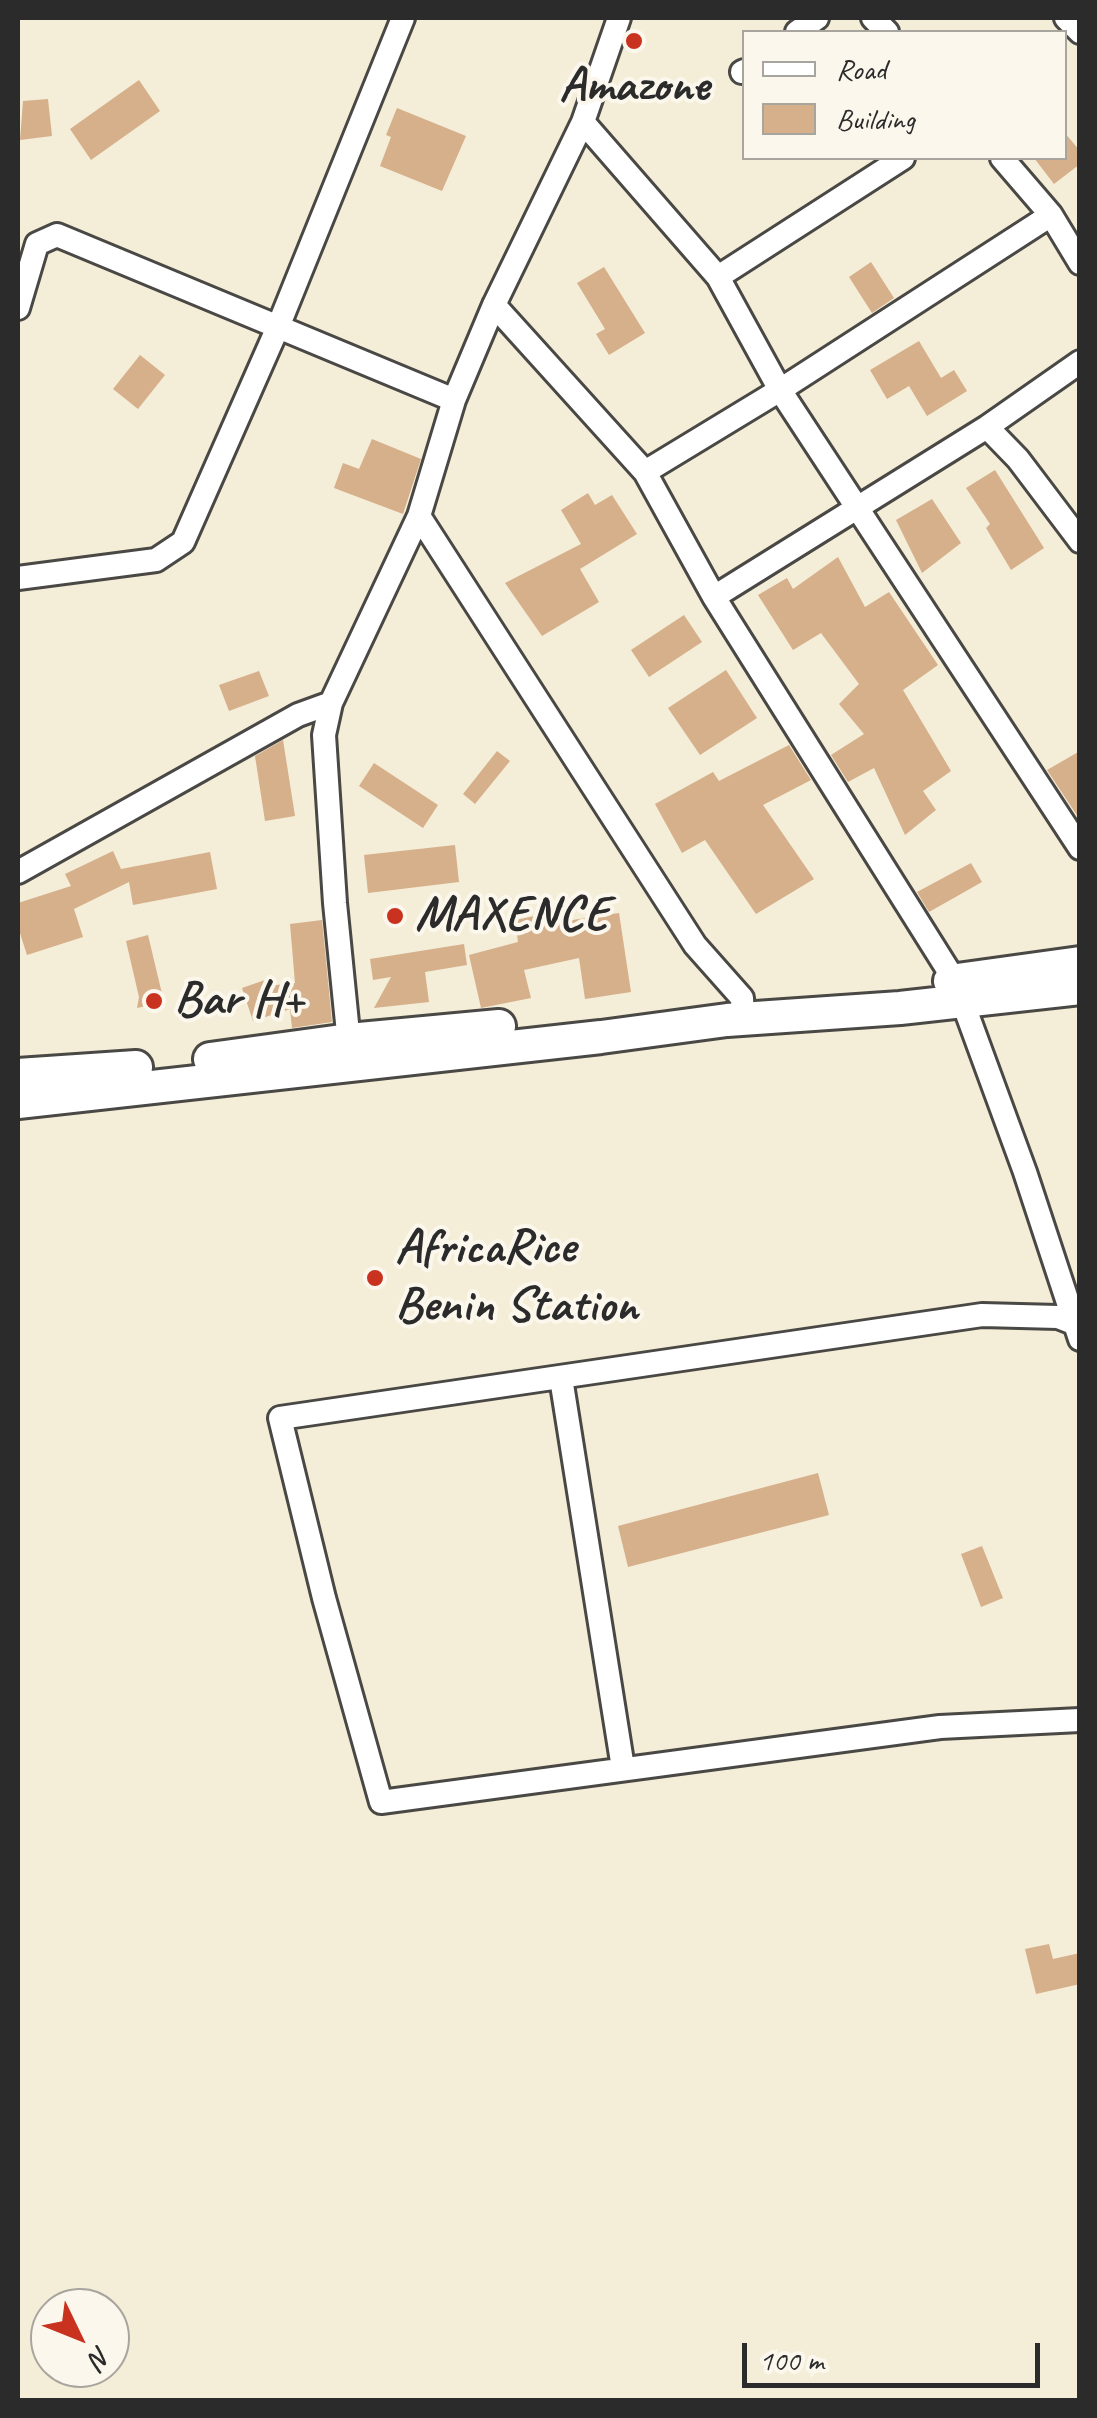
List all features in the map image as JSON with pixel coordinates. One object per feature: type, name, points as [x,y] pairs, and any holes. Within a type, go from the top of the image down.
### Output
[{"type":"main road","points":[[959,990],[1080,963]]},
{"type":"main road","points":[[18,1102],[606,1015],[959,990],[1080,988]]},
{"type":"main road","points":[[18,1075],[350,1053]]},
{"type":"street","points":[[18,578],[156,560],[182,542],[278,327],[403,18]]},
{"type":"street","points":[[350,1053],[324,735],[331,703],[419,516],[454,400],[494,306],[583,122],[619,18]]},
{"type":"street","points":[[1066,18],[1080,32]]},
{"type":"street","points":[[583,122],[718,277],[780,390],[1080,848]]},
{"type":"street","points":[[718,277],[900,160]]},
{"type":"street","points":[[1004,160],[1051,215],[1080,263]]},
{"type":"street","points":[[645,472],[1051,215]]},
{"type":"street","points":[[18,308],[37,244],[57,235],[454,400]]},
{"type":"street","points":[[494,306],[645,472],[714,598],[959,990],[1078,1332]]},
{"type":"street","points":[[714,598],[987,426],[1080,362]]},
{"type":"street","points":[[987,426],[1018,459],[1080,541]]},
{"type":"street","points":[[419,516],[695,944],[743,1008]]},
{"type":"street","points":[[18,872],[298,715],[331,703]]},
{"type":"street","points":[[1078,1332],[1058,1317],[982,1315],[280,1418],[324,1598],[381,1802],[940,1727],[1080,1720]]},
{"type":"street","points":[[560,1378],[623,1768]]},
{"type":"building","points":[[139,80],[160,111],[91,160],[70,129]]},
{"type":"building","points":[[48,99],[52,136],[20,140],[23,101]]},
{"type":"building","points":[[397,108],[466,136],[442,191],[380,166]]},
{"type":"building","points":[[1067,136],[1080,151],[1080,164],[1054,184],[1036,160],[1067,160]]},
{"type":"building","points":[[871,262],[894,298],[872,313],[849,277]]},
{"type":"building","points":[[604,267],[645,333],[609,355],[596,334],[605,329],[577,283]]},
{"type":"building","points":[[919,341],[941,378],[954,370],[967,391],[927,416],[909,386],[887,399],[870,370]]},
{"type":"building","points":[[140,355],[165,375],[138,409],[113,389]]},
{"type":"building","points":[[372,439],[421,459],[403,514],[334,488],[343,463],[359,469]]},
{"type":"building","points":[[995,470],[1044,548],[1011,570],[986,528],[990,524],[966,488]]},
{"type":"building","points":[[588,493],[595,505],[612,495],[637,534],[580,569],[599,602],[542,636],[505,583],[581,544],[561,510]]},
{"type":"building","points":[[932,499],[961,543],[922,573],[896,520]]},
{"type":"building","points":[[838,557],[865,607],[889,592],[938,665],[903,690],[951,771],[923,791],[936,810],[905,835],[874,768],[848,782],[831,755],[864,734],[839,704],[859,684],[821,633],[793,650],[758,595],[787,578],[793,589]]},
{"type":"building","points":[[684,615],[702,642],[649,677],[631,650]]},
{"type":"building","points":[[726,670],[757,718],[700,755],[668,708]]},
{"type":"building","points":[[259,671],[269,696],[229,711],[219,685]]},
{"type":"building","points":[[283,740],[295,816],[265,821],[255,756]]},
{"type":"building","points":[[789,745],[811,780],[763,805],[814,879],[756,914],[705,840],[682,853],[655,804],[713,772],[719,781]]},
{"type":"building","points":[[497,751],[510,761],[475,804],[463,794]]},
{"type":"building","points":[[1080,751],[1080,820],[1047,770]]},
{"type":"building","points":[[374,763],[438,805],[423,828],[359,786]]},
{"type":"building","points":[[455,845],[459,882],[368,893],[364,855]]},
{"type":"building","points":[[113,851],[121,869],[210,852],[217,889],[133,905],[129,882],[74,909],[83,937],[27,955],[18,927],[18,903],[71,886],[65,874]]},
{"type":"building","points":[[971,863],[982,882],[929,912],[917,892]]},
{"type":"building","points":[[564,910],[566,921],[619,913],[631,992],[585,999],[579,958],[524,970],[531,998],[481,1008],[469,955],[518,942],[515,920]]},
{"type":"building","points":[[322,920],[332,1022],[292,1028],[290,1009],[253,1021],[242,988],[265,980],[267,986],[295,983],[290,924]]},
{"type":"building","points":[[148,935],[164,1002],[137,1008],[139,997],[126,941]]},
{"type":"building","points":[[464,944],[467,965],[425,972],[429,1002],[374,1008],[391,977],[373,980],[370,959]]},
{"type":"building","points":[[818,1473],[829,1515],[628,1567],[618,1526]]},
{"type":"building","points":[[982,1546],[1003,1598],[981,1607],[961,1554]]},
{"type":"building","points":[[1049,1944],[1053,1959],[1080,1953],[1080,1984],[1036,1994],[1025,1949]]},
{"type":"place","name":"Amazone","points":[[634,41]]},
{"type":"place","name":"MAXENCE","points":[[395,916]]},
{"type":"place","name":"Bar H+","points":[[154,1001]]},
{"type":"place","name":"AfricaRice Benin Station","points":[[375,1278]]}]
